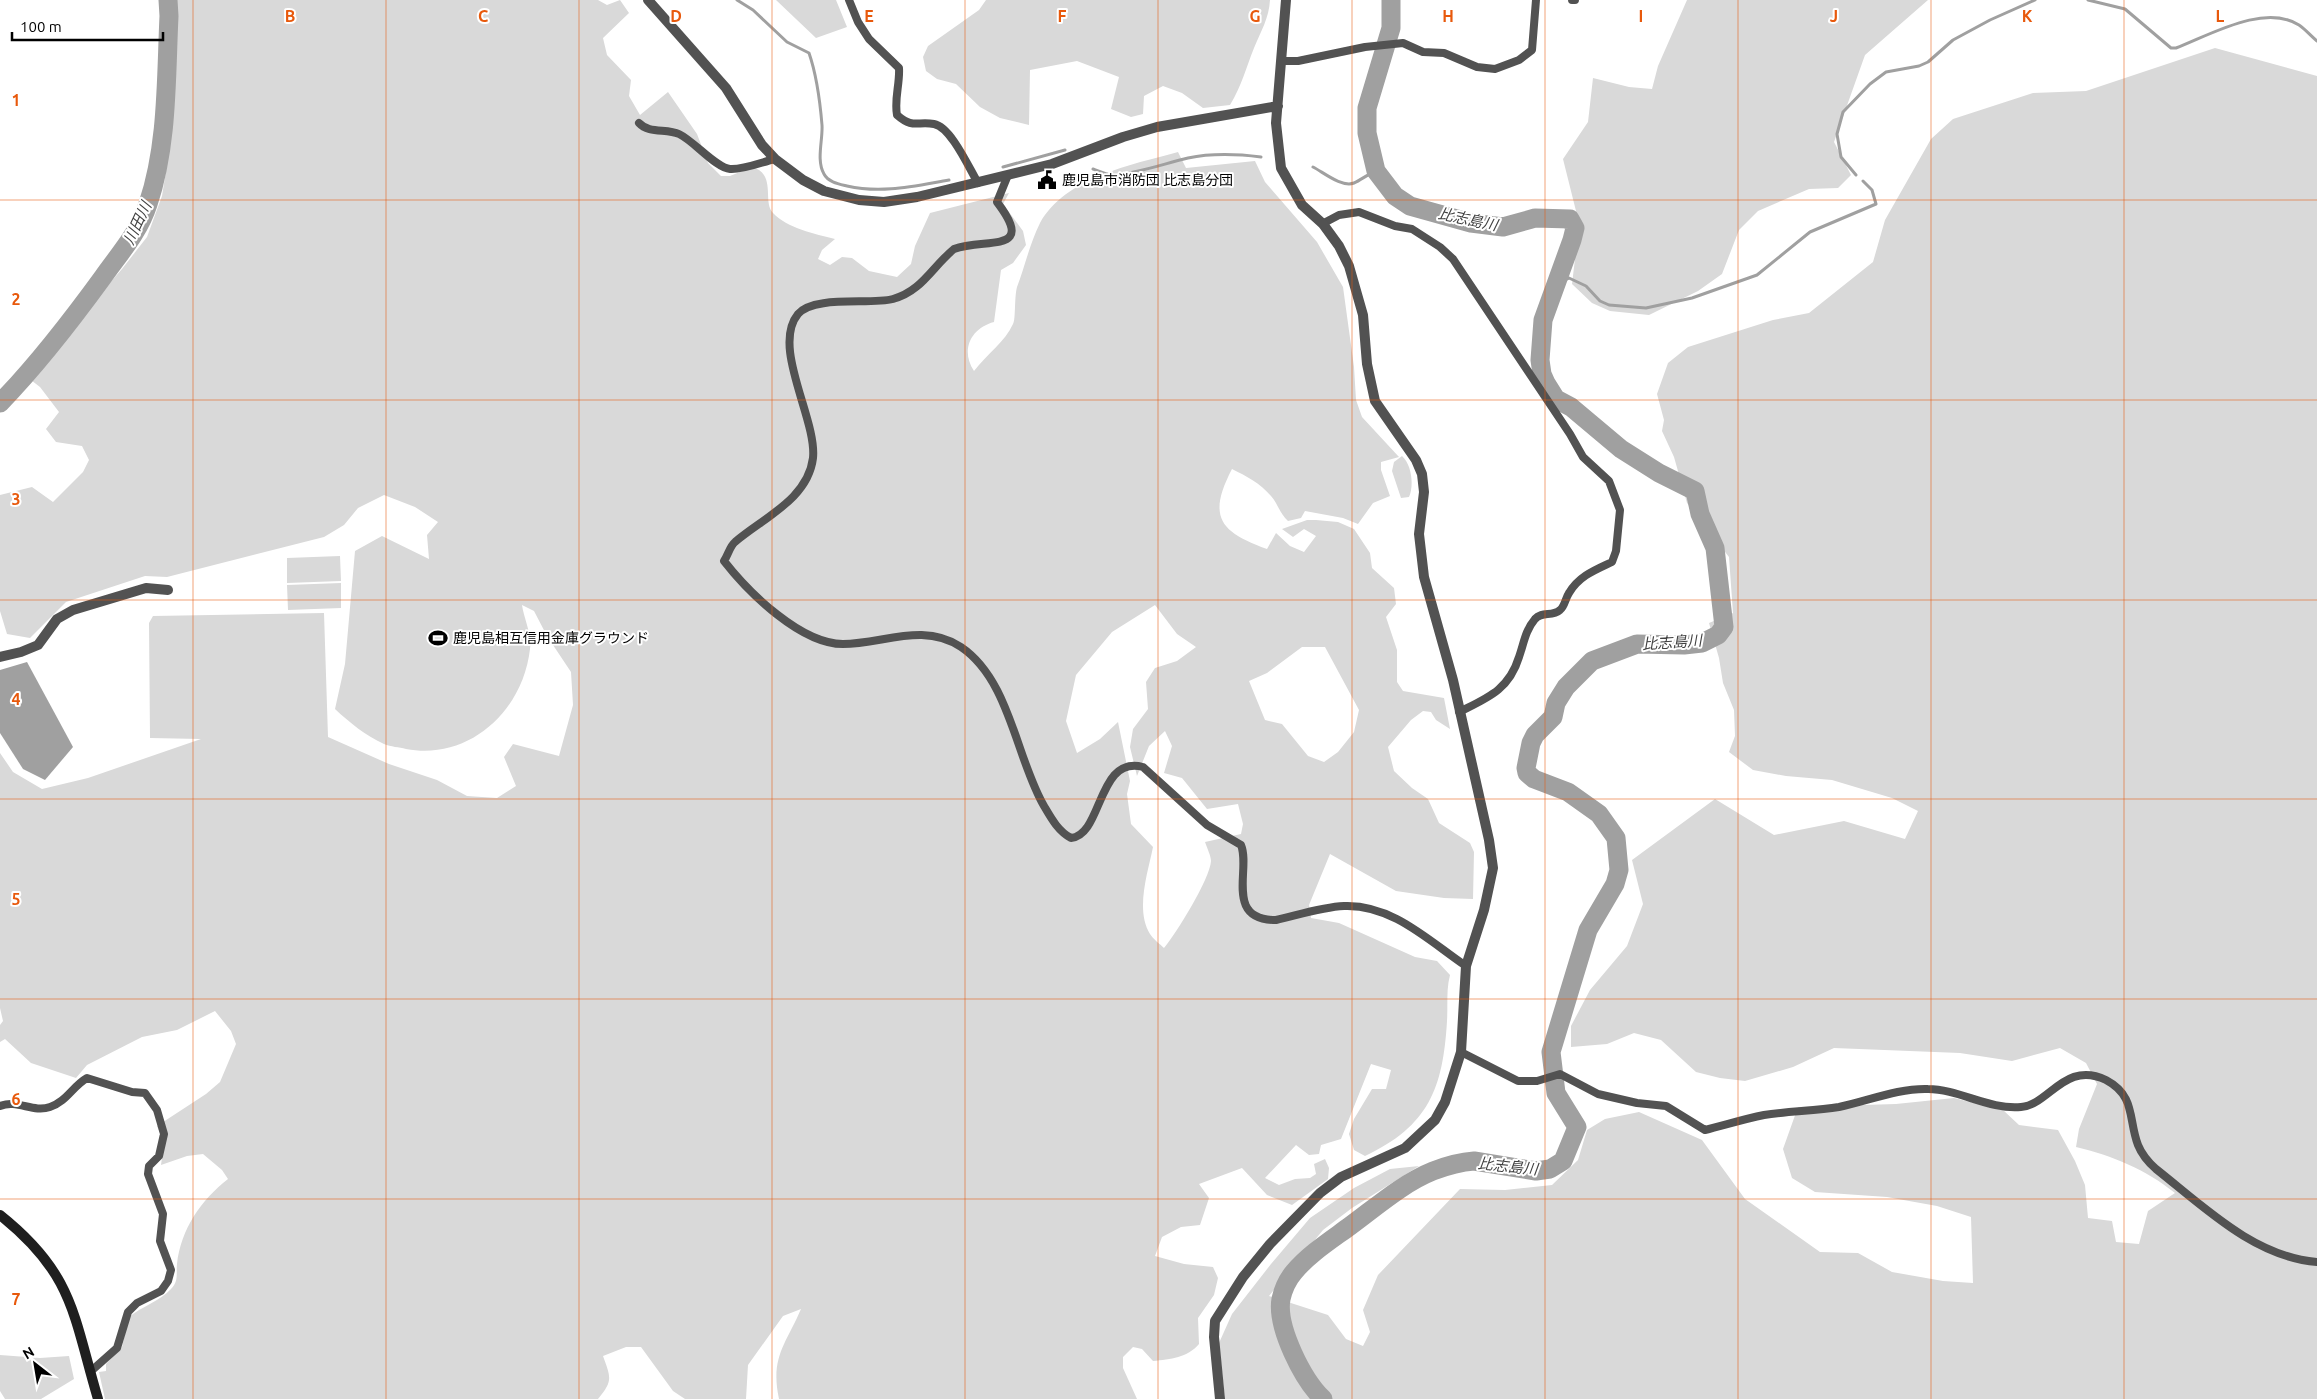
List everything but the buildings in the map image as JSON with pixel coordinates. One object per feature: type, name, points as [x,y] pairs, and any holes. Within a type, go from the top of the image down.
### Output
[{"type":"main road","points":[[0,1215],[40,1252],[62,1283],[80,1330],[98,1399]]},
{"type":"street","points":[[648,0],[726,88],[762,145],[775,159],[789,172],[824,191],[859,200],[884,202],[901,200],[978,183],[1052,164],[1123,136],[1156,127],[1278,106]]},
{"type":"street","points":[[849,0],[858,22],[869,39],[899,68],[900,80],[895,103],[897,115],[913,125],[936,124],[947,130],[978,183]]},
{"type":"street","points":[[1220,1399],[1214,1337],[1215,1321],[1227,1301],[1270,1244],[1320,1193],[1341,1177],[1405,1148],[1435,1120],[1445,1102],[1461,1052],[1466,966],[1484,910],[1493,868],[1490,840],[1448,662],[1424,577],[1419,534],[1424,492],[1422,474],[1416,460],[1375,401],[1367,364],[1363,316],[1357,290],[1339,246],[1322,224],[1302,205],[1281,168],[1276,131],[1286,0]]},
{"type":"street","points":[[1281,61],[1298,61],[1365,47],[1403,43],[1423,52],[1444,53],[1477,67],[1495,69],[1532,50],[1536,0]]},
{"type":"street","points":[[639,124],[647,128],[679,134],[730,169],[775,159]]},
{"type":"street","points":[[1008,175],[997,202],[1011,220],[1013,230],[1010,236],[1003,240],[963,246],[954,250],[910,293],[891,299],[816,304],[797,315],[792,328],[789,349],[810,434],[813,457],[809,474],[800,488],[777,512],[735,542],[724,562],[748,589],[783,618],[818,639],[842,644],[911,635],[932,635],[961,647],[976,661],[993,683],[1038,796],[1052,820],[1064,834],[1071,838],[1080,835],[1086,827],[1105,788],[1122,768],[1136,766],[1143,768],[1207,825],[1241,845],[1244,855],[1241,889],[1245,902],[1254,914],[1268,920],[1276,920],[1334,907],[1370,908],[1399,919],[1466,966]]},
{"type":"street","points":[[1322,224],[1339,215],[1359,212],[1395,226],[1412,230],[1440,247],[1453,259],[1474,287],[1583,457],[1609,481],[1617,497],[1620,510],[1616,551],[1612,562],[1589,572],[1581,578],[1557,612],[1543,614],[1536,618],[1523,639],[1519,658],[1510,678],[1497,693],[1459,712]]},
{"type":"street","points":[[0,656],[22,652],[38,645],[57,619],[73,610],[146,588],[168,590]]},
{"type":"street","points":[[1461,1052],[1518,1081],[1537,1081],[1560,1074],[1598,1094],[1637,1103],[1666,1106],[1705,1130],[1764,1116],[1838,1107],[1912,1090],[1930,1089],[2001,1105],[2020,1107],[2031,1104],[2052,1088],[2069,1079],[2081,1076],[2094,1076],[2106,1081],[2126,1099],[2132,1110],[2137,1143],[2145,1158],[2156,1169],[2240,1234],[2278,1254],[2302,1261],[2317,1262]]},
{"type":"street","points":[[0,1106],[13,1103],[40,1109],[51,1107],[69,1096],[79,1082],[87,1078],[132,1092],[145,1093],[157,1110],[161,1121],[164,1134],[159,1156],[149,1166],[148,1174],[163,1214],[160,1241],[171,1270],[168,1281],[161,1291],[137,1303],[128,1312],[117,1348],[90,1372]]},
{"type":"shaded area","points":[[175,0],[598,0],[607,5],[620,0],[629,13],[603,38],[607,55],[631,80],[629,96],[640,115],[668,92],[697,134],[708,163],[721,176],[730,176],[752,167],[760,171],[767,182],[770,208],[773,213],[793,226],[810,233],[835,239],[822,250],[818,259],[830,265],[842,257],[852,258],[869,271],[897,277],[911,264],[915,246],[930,213],[1009,193],[1003,204],[1023,231],[1026,245],[1013,263],[1001,270],[994,322],[979,329],[970,341],[968,355],[974,371],[1010,331],[1014,318],[1017,287],[1033,238],[1040,223],[1051,207],[1066,194],[1101,175],[1178,152],[1186,168],[1255,161],[1265,182],[1317,242],[1343,287],[1354,367],[1356,400],[1362,417],[1399,457],[1381,462],[1381,470],[1390,496],[1373,503],[1358,524],[1343,518],[1305,511],[1301,518],[1288,521],[1267,491],[1253,480],[1232,469],[1220,499],[1222,521],[1238,536],[1251,543],[1267,549],[1276,533],[1290,546],[1304,552],[1316,536],[1304,529],[1293,537],[1282,529],[1307,520],[1338,522],[1354,529],[1370,553],[1372,568],[1394,588],[1396,604],[1386,617],[1397,650],[1397,682],[1403,691],[1444,698],[1450,729],[1436,720],[1431,712],[1423,711],[1411,720],[1388,747],[1394,771],[1412,788],[1428,799],[1439,823],[1470,843],[1474,852],[1473,899],[1444,898],[1396,891],[1330,854],[1309,905],[1311,918],[1339,923],[1415,957],[1437,961],[1450,975],[1445,1045],[1442,1066],[1436,1085],[1429,1102],[1418,1118],[1404,1132],[1365,1156],[1354,1150],[1349,1134],[1354,1119],[1372,1089],[1386,1089],[1391,1070],[1371,1064],[1341,1139],[1321,1145],[1319,1154],[1309,1155],[1296,1145],[1265,1178],[1279,1185],[1295,1179],[1310,1178],[1316,1174],[1314,1164],[1325,1159],[1329,1168],[1328,1179],[1292,1205],[1267,1195],[1242,1168],[1199,1184],[1209,1198],[1200,1225],[1181,1227],[1162,1237],[1155,1256],[1184,1264],[1213,1267],[1218,1278],[1214,1295],[1198,1318],[1199,1344],[1194,1349],[1184,1355],[1153,1361],[1142,1349],[1133,1347],[1123,1357],[1123,1368],[1137,1399],[779,1399],[777,1385],[778,1361],[801,1309],[783,1316],[748,1365],[746,1399],[685,1399],[673,1391],[641,1347],[626,1347],[603,1356],[608,1369],[609,1379],[606,1388],[598,1399],[105,1399],[99,1372],[106,1371],[106,1364],[122,1347],[129,1317],[167,1293],[174,1286],[179,1251],[188,1227],[209,1196],[228,1179],[222,1170],[203,1154],[187,1156],[161,1165],[164,1143],[157,1126],[206,1094],[220,1082],[236,1044],[231,1031],[215,1011],[177,1030],[142,1037],[87,1065],[76,1078],[31,1063],[5,1039],[0,1042],[0,1025],[3,1021],[0,1008],[0,753],[13,772],[42,789],[88,778],[201,739],[150,738],[149,623],[153,616],[324,613],[328,737],[389,764],[437,780],[467,796],[497,798],[516,786],[504,757],[513,744],[559,756],[573,705],[571,672],[547,636],[534,611],[522,605],[530,643],[525,672],[517,692],[504,711],[489,727],[471,739],[451,747],[429,751],[389,746],[364,733],[335,709],[345,664],[355,551],[382,536],[429,559],[427,535],[438,522],[415,507],[384,495],[358,508],[344,525],[324,537],[167,577],[145,576],[66,602],[30,638],[7,634],[0,611],[0,495],[32,487],[53,502],[83,472],[89,460],[82,446],[56,442],[46,429],[59,412],[40,387],[27,377],[122,269],[147,237],[162,196],[167,165],[157,103],[176,35]],"holes":[[[1155,605],[1177,634],[1196,647],[1177,661],[1155,668],[1146,682],[1148,709],[1133,729],[1130,747],[1137,776],[1149,746],[1165,731],[1172,746],[1164,773],[1182,778],[1207,809],[1238,804],[1243,824],[1241,834],[1205,842],[1211,859],[1205,880],[1192,906],[1164,948],[1150,934],[1143,914],[1144,891],[1153,847],[1131,824],[1127,794],[1130,781],[1118,722],[1100,739],[1077,753],[1066,721],[1076,675],[1112,632]],[[1302,647],[1325,647],[1359,710],[1354,732],[1338,752],[1324,762],[1308,756],[1282,724],[1265,720],[1249,681],[1267,673]]]},
{"type":"shaded area","points":[[776,0],[836,0],[847,27],[816,38]]},
{"type":"shaded area","points":[[986,0],[1270,0],[1264,24],[1241,83],[1230,105],[1203,108],[1182,93],[1163,86],[1144,96],[1143,114],[1131,117],[1111,109],[1119,77],[1077,61],[1030,70],[1029,125],[1000,118],[980,107],[956,84],[937,79],[926,71],[923,57],[928,46],[979,10]]},
{"type":"shaded area","points":[[1687,0],[1928,0],[1865,55],[1834,142],[1851,175],[1838,188],[1809,189],[1758,211],[1739,230],[1722,274],[1698,291],[1649,315],[1610,311],[1592,303],[1572,284],[1575,259],[1576,211],[1563,159],[1588,122],[1593,78],[1629,87],[1652,89],[1658,66]]},
{"type":"shaded area","points":[[2215,48],[2317,76],[2317,1399],[1225,1399],[1219,1343],[1232,1314],[1310,1218],[1354,1188],[1390,1169],[1419,1166],[1352,1208],[1323,1230],[1269,1296],[1328,1315],[1346,1339],[1363,1346],[1370,1332],[1363,1310],[1378,1275],[1460,1189],[1505,1190],[1552,1185],[1578,1160],[1587,1130],[1605,1119],[1639,1112],[1702,1140],[1745,1199],[1820,1252],[1858,1253],[1892,1272],[1943,1281],[1973,1283],[1971,1217],[1937,1206],[1887,1197],[1815,1192],[1792,1178],[1783,1149],[1798,1107],[1896,1104],[1954,1098],[2003,1110],[2019,1125],[2058,1130],[2075,1161],[2085,1185],[2088,1218],[2112,1221],[2116,1242],[2139,1244],[2148,1211],[2175,1193],[2152,1177],[2128,1164],[2076,1147],[2079,1129],[2097,1084],[2086,1063],[2060,1048],[2012,1061],[1960,1053],[1834,1048],[1793,1067],[1745,1081],[1720,1078],[1696,1072],[1661,1040],[1634,1033],[1607,1044],[1571,1047],[1571,1026],[1590,990],[1627,946],[1643,904],[1632,860],[1715,799],[1774,835],[1844,821],[1905,839],[1918,811],[1892,798],[1832,780],[1786,776],[1753,770],[1729,752],[1735,736],[1734,710],[1723,683],[1719,658],[1709,623],[1733,613],[1729,557],[1687,503],[1674,457],[1662,431],[1664,420],[1657,394],[1668,363],[1688,347],[1773,320],[1809,313],[1873,262],[1885,220],[1931,139],[1953,119],[2033,93],[2086,91]]},
{"type":"shaded area","points":[[1402,456],[1410,470],[1412,482],[1409,497],[1401,498],[1392,471],[1394,462]]},
{"type":"shaded area","points":[[340,556],[341,581],[287,583],[287,558]]},
{"type":"shaded area","points":[[341,583],[341,608],[288,610],[287,585]]},
{"type":"shaded area","points":[[27,662],[73,747],[45,780],[23,769],[0,733],[0,670]]},
{"type":"shaded area","points":[[0,1355],[40,1358],[69,1356],[74,1379],[41,1399],[5,1399],[0,1391]]},
{"type":"waterway","name":"川田川","points":[[0,403],[41,358],[79,310],[140,224],[155,181],[163,135],[169,16],[168,0]]},
{"type":"waterway","points":[[737,0],[753,10],[787,42],[809,53],[816,80],[822,125],[820,163],[828,179],[847,186],[873,189],[911,187],[949,180]]},
{"type":"waterway","name":"比志島川","points":[[1323,1399],[1307,1379],[1300,1366],[1287,1338],[1283,1324],[1281,1299],[1286,1285],[1300,1265],[1390,1196],[1411,1182],[1433,1171],[1453,1164],[1474,1161],[1536,1171],[1550,1169],[1563,1161],[1577,1127],[1556,1093],[1551,1052],[1588,930],[1615,884],[1619,870],[1616,838],[1599,814],[1568,792],[1534,779],[1527,773],[1526,768],[1531,743],[1535,735],[1553,717],[1556,703],[1566,687],[1592,661],[1637,644],[1684,645],[1702,643],[1718,635],[1724,627],[1715,548],[1700,514],[1695,491],[1659,473],[1621,449],[1571,407],[1556,399],[1542,374],[1540,360],[1543,320],[1572,240],[1575,228],[1570,219],[1535,218],[1503,227],[1471,223],[1410,206],[1395,196],[1376,171],[1367,133],[1367,108],[1391,28],[1391,0]]},
{"type":"waterway","points":[[1856,175],[1841,157],[1837,134],[1843,112],[1870,84],[1886,72],[1919,66],[1928,62],[1953,40],[1990,20],[2035,0]]},
{"type":"waterway","points":[[2088,0],[2125,9],[2171,48],[2176,48],[2237,23],[2270,17],[2285,19],[2299,25],[2317,41]]},
{"type":"waterway","points":[[1003,167],[1065,150]]},
{"type":"waterway","points":[[1093,169],[1110,175],[1139,171],[1197,156],[1224,154],[1261,157]]},
{"type":"waterway","points":[[1313,167],[1333,179],[1349,184],[1357,182],[1376,171]]},
{"type":"waterway","points":[[1557,283],[1569,278],[1586,286],[1600,301],[1609,305],[1646,308],[1692,298],[1757,275],[1810,232],[1876,204],[1872,190],[1863,181]]},
{"type":"place","name":"鹿児島市消防団 比志島分団","points":[[1047,180]]},
{"type":"place","name":"鹿児島相互信用金庫グラウンド","points":[[438,638]]}]
